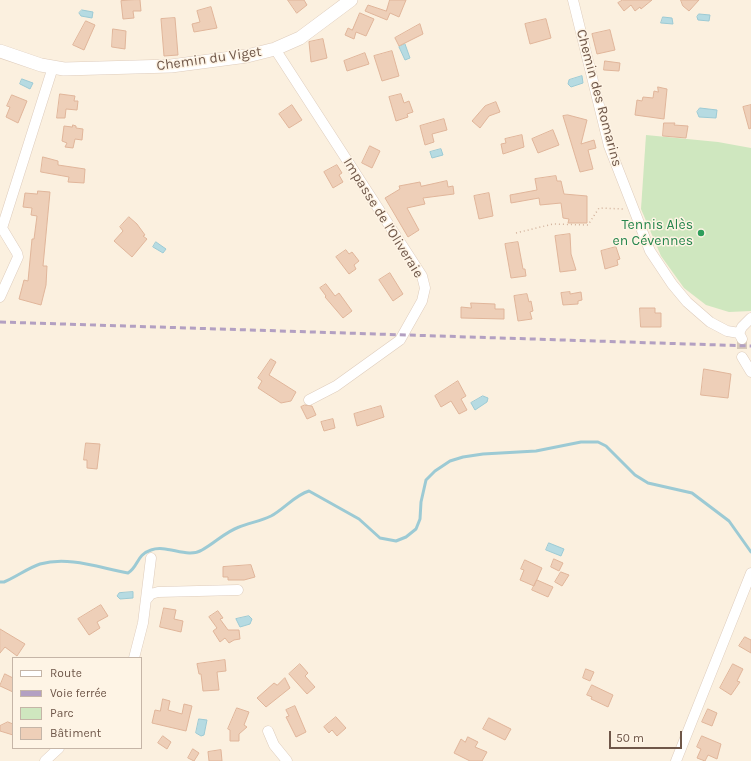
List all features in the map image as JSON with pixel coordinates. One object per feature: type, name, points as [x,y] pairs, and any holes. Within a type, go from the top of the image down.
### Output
[{"type":"street","name":"Chemin du Viget","points":[[0,51],[53,67],[98,69],[171,66],[247,56],[275,49],[300,38],[351,0]]},
{"type":"street","name":"Chemin des Romarins","points":[[573,0],[609,146],[650,251],[672,284],[687,302],[710,322],[727,331],[741,336],[742,327],[751,318]]},
{"type":"street","name":"Impasse de l'Oliveraie","points":[[275,49],[422,276],[425,288],[422,302],[400,340],[336,386],[309,400]]},
{"type":"street","points":[[0,297],[18,257],[2,228],[53,67]]},
{"type":"street","points":[[742,357],[751,372]]},
{"type":"street","points":[[134,657],[140,640],[151,558]]},
{"type":"street","points":[[676,761],[751,573]]},
{"type":"street","points":[[146,600],[151,594],[158,592],[238,590]]},
{"type":"street","points":[[268,731],[274,745],[287,761]]},
{"type":"street","points":[[45,761],[58,749]]},
{"type":"path","points":[[516,233],[553,224],[588,225],[599,208],[634,209]]},
{"type":"green space","name":"Tennis Alès en Cévennes","points":[[646,135],[718,142],[751,148],[751,311],[729,312],[706,305],[684,288],[661,256],[641,209]]},
{"type":"water","points":[[82,10],[93,12],[92,18],[81,16],[79,13]]},
{"type":"water","points":[[699,14],[710,15],[709,21],[698,20],[697,17]]},
{"type":"water","points":[[663,17],[672,18],[673,24],[661,23]]},
{"type":"water","points":[[405,44],[410,58],[405,60],[399,47]]},
{"type":"water","points":[[582,76],[583,83],[571,87],[568,84],[569,80]]},
{"type":"water","points":[[22,79],[33,83],[30,89],[20,84]]},
{"type":"water","points":[[700,108],[717,110],[716,118],[699,117],[697,112]]},
{"type":"water","points":[[441,149],[443,155],[432,158],[430,152]]},
{"type":"water","points":[[156,242],[166,249],[163,253],[153,247]]},
{"type":"water","points":[[483,396],[488,398],[487,402],[475,410],[471,403]]},
{"type":"water","points":[[549,543],[564,549],[561,556],[546,550]]},
{"type":"water","points":[[133,592],[133,598],[120,599],[117,596],[119,593]]},
{"type":"water","points":[[249,616],[252,619],[250,624],[240,627],[236,619]]},
{"type":"water","points":[[199,719],[207,720],[204,735],[201,736],[196,733]]},
{"type":"building","points":[[140,0],[141,11],[133,11],[134,18],[123,19],[121,1]]},
{"type":"building","points":[[288,0],[304,0],[307,5],[297,13]]},
{"type":"building","points":[[390,0],[406,0],[399,17],[390,13],[387,20],[365,11],[368,5],[386,11]]},
{"type":"building","points":[[623,0],[652,0],[641,9],[640,7],[635,11],[631,5],[624,11],[618,3]]},
{"type":"building","points":[[681,0],[699,0],[689,11],[683,6]]},
{"type":"building","points":[[211,7],[217,28],[194,32],[192,24],[200,22],[197,11]]},
{"type":"building","points":[[360,13],[374,19],[366,36],[356,32],[354,39],[345,35],[348,28],[352,30]]},
{"type":"building","points":[[175,18],[178,55],[164,56],[161,19]]},
{"type":"building","points":[[546,19],[551,38],[530,44],[525,24]]},
{"type":"building","points":[[86,21],[95,25],[84,50],[73,45]]},
{"type":"building","points":[[420,24],[423,34],[399,46],[395,38]]},
{"type":"building","points":[[113,29],[126,31],[125,49],[112,47]]},
{"type":"building","points":[[610,30],[615,50],[597,54],[592,34]]},
{"type":"building","points":[[323,39],[327,58],[311,62],[309,42]]},
{"type":"building","points":[[392,51],[399,76],[382,81],[374,56]]},
{"type":"building","points":[[365,53],[369,64],[347,71],[344,61]]},
{"type":"building","points":[[605,61],[620,63],[619,71],[604,70]]},
{"type":"building","points":[[658,87],[667,89],[664,119],[635,115],[637,100],[642,101],[643,97],[653,98],[654,91],[658,92]]},
{"type":"building","points":[[60,94],[75,96],[74,101],[78,101],[77,110],[66,109],[65,118],[57,118]]},
{"type":"building","points":[[401,94],[404,103],[409,101],[413,112],[407,114],[408,117],[396,121],[389,97]]},
{"type":"building","points":[[12,95],[27,101],[18,123],[6,117],[10,107],[7,106]]},
{"type":"building","points":[[496,102],[500,112],[489,116],[480,128],[472,121],[485,106]]},
{"type":"building","points":[[292,105],[302,120],[289,128],[279,114]]},
{"type":"building","points":[[751,105],[751,128],[749,129],[743,107]]},
{"type":"building","points":[[568,115],[587,120],[581,144],[594,140],[596,148],[588,150],[593,169],[580,172],[563,116]]},
{"type":"building","points":[[444,119],[447,130],[432,134],[434,142],[425,145],[420,126]]},
{"type":"building","points":[[664,123],[675,123],[674,125],[688,126],[686,138],[663,136]]},
{"type":"building","points":[[73,125],[76,126],[76,128],[83,129],[82,140],[75,139],[73,148],[65,147],[67,143],[62,141],[64,126],[72,127]]},
{"type":"building","points":[[553,130],[559,145],[538,153],[532,139]]},
{"type":"building","points":[[522,135],[524,147],[503,154],[501,144],[506,143],[505,139]]},
{"type":"building","points":[[370,146],[380,151],[372,168],[362,163]]},
{"type":"building","points":[[43,157],[58,161],[58,165],[85,169],[84,183],[68,182],[69,177],[41,172]]},
{"type":"building","points":[[337,165],[342,173],[339,175],[343,182],[333,188],[324,172]]},
{"type":"building","points":[[556,176],[557,181],[561,181],[564,194],[587,196],[587,223],[568,223],[569,219],[563,218],[561,203],[540,205],[539,198],[511,203],[510,195],[537,190],[535,179]]},
{"type":"building","points":[[447,181],[448,187],[453,186],[454,194],[423,198],[425,204],[407,208],[419,230],[408,237],[385,198],[400,189],[399,186],[420,182],[421,186]]},
{"type":"building","points":[[38,191],[50,192],[43,266],[47,266],[46,285],[41,305],[19,299],[24,280],[28,281],[32,239],[34,239],[37,216],[31,215],[32,208],[23,207],[25,193],[37,194]]},
{"type":"building","points":[[489,193],[493,216],[479,219],[474,196]]},
{"type":"building","points":[[129,217],[137,224],[145,235],[143,236],[147,239],[132,257],[114,241],[123,231],[120,227]]},
{"type":"building","points":[[570,234],[571,254],[576,270],[560,272],[555,236]]},
{"type":"building","points":[[518,242],[523,269],[525,269],[526,276],[511,278],[505,244]]},
{"type":"building","points":[[616,247],[620,259],[617,260],[618,265],[605,269],[601,251]]},
{"type":"building","points":[[346,250],[349,254],[352,252],[359,261],[354,265],[356,269],[349,274],[336,257]]},
{"type":"building","points":[[390,273],[403,294],[393,301],[379,280]]},
{"type":"building","points":[[326,284],[335,296],[339,293],[352,311],[343,318],[325,297],[326,296],[320,288]]},
{"type":"building","points":[[570,292],[570,294],[581,292],[582,300],[578,301],[578,304],[563,305],[561,293]]},
{"type":"building","points":[[527,294],[529,302],[531,301],[533,311],[530,312],[532,319],[518,321],[514,296]]},
{"type":"building","points":[[471,303],[495,304],[495,309],[504,309],[504,319],[461,318],[461,307],[471,308]]},
{"type":"building","points":[[640,308],[655,308],[655,313],[661,313],[661,327],[641,327]]},
{"type":"building","points":[[271,359],[276,362],[269,375],[296,392],[291,401],[281,403],[258,388],[262,381],[258,378]]},
{"type":"building","points":[[704,369],[731,374],[728,398],[701,395]]},
{"type":"building","points":[[458,381],[466,396],[461,399],[467,410],[459,414],[451,401],[441,407],[435,396]]},
{"type":"building","points":[[305,405],[312,406],[316,415],[307,419],[301,407]]},
{"type":"building","points":[[381,406],[384,417],[357,426],[354,414]]},
{"type":"building","points":[[333,419],[335,428],[324,431],[321,422]]},
{"type":"building","points":[[86,443],[100,444],[97,469],[87,468],[87,460],[84,460]]},
{"type":"building","points":[[554,559],[563,563],[559,571],[551,567]]},
{"type":"building","points":[[525,560],[542,568],[534,586],[520,580],[524,570],[521,569]]},
{"type":"building","points":[[251,565],[255,577],[244,580],[228,580],[228,577],[223,577],[223,567]]},
{"type":"building","points":[[561,572],[569,575],[562,586],[555,582]]},
{"type":"building","points":[[537,580],[553,587],[548,597],[532,590]]},
{"type":"building","points":[[101,605],[108,616],[97,622],[100,628],[89,635],[78,619]]},
{"type":"building","points":[[164,608],[176,610],[174,619],[183,621],[181,632],[160,627]]},
{"type":"building","points":[[218,611],[223,618],[220,619],[228,630],[239,630],[240,639],[229,643],[225,638],[220,642],[213,631],[217,628],[209,617]]},
{"type":"building","points":[[0,629],[25,644],[17,656],[5,647],[0,653]]},
{"type":"building","points":[[745,637],[751,640],[751,653],[739,646]]},
{"type":"building","points":[[225,660],[226,671],[217,672],[219,690],[203,691],[201,674],[199,674],[197,664]]},
{"type":"building","points":[[300,664],[308,673],[305,676],[315,687],[307,694],[289,674]]},
{"type":"building","points":[[733,664],[743,669],[737,681],[740,682],[731,695],[720,688]]},
{"type":"building","points":[[586,669],[594,672],[590,681],[583,678]]},
{"type":"building","points":[[5,674],[12,678],[12,692],[0,686]]},
{"type":"building","points":[[285,678],[290,688],[266,707],[257,698],[274,683],[277,685]]},
{"type":"building","points":[[592,685],[613,695],[608,707],[591,699],[592,697],[587,695]]},
{"type":"building","points":[[163,699],[170,701],[168,710],[182,714],[184,704],[192,706],[186,731],[152,723],[155,710],[160,711]]},
{"type":"building","points":[[295,706],[306,732],[296,737],[286,717],[289,716],[286,710]]},
{"type":"building","points":[[237,708],[249,712],[244,725],[247,727],[239,734],[239,741],[230,741],[230,730],[228,729]]},
{"type":"building","points":[[708,709],[717,713],[712,726],[702,722]]},
{"type":"building","points":[[336,717],[346,728],[337,736],[332,730],[329,733],[324,727]]},
{"type":"building","points":[[489,718],[511,729],[505,740],[483,729]]},
{"type":"building","points":[[8,722],[12,724],[12,735],[0,731],[0,726]]},
{"type":"building","points":[[163,736],[171,742],[167,749],[158,743]]},
{"type":"building","points":[[702,736],[721,744],[717,759],[708,755],[705,761],[697,758],[701,749],[697,747]]},
{"type":"building","points":[[468,737],[478,742],[475,747],[487,752],[482,761],[470,761],[454,753],[461,739],[465,742]]},
{"type":"building","points":[[193,749],[199,753],[194,761],[188,758]]},
{"type":"building","points":[[221,750],[222,761],[209,761],[208,752]]},
{"type":"waterway","points":[[0,582],[4,582],[40,564],[62,561],[128,573],[146,552],[157,549],[190,553],[202,550],[234,529],[271,516],[294,499],[309,491],[359,519],[380,538],[396,541],[406,537],[416,529],[420,519],[421,502],[426,480],[435,471],[450,461],[463,457],[483,454],[536,451],[581,442],[598,442],[606,446],[635,475],[648,483],[692,493],[729,521],[751,552]]},
{"type":"tunnel","points":[[742,339],[742,357]]},
{"type":"railway","points":[[0,322],[751,346]]},
{"type":"place","name":"Tennis Alès en Cévennes","points":[[701,233]]}]
